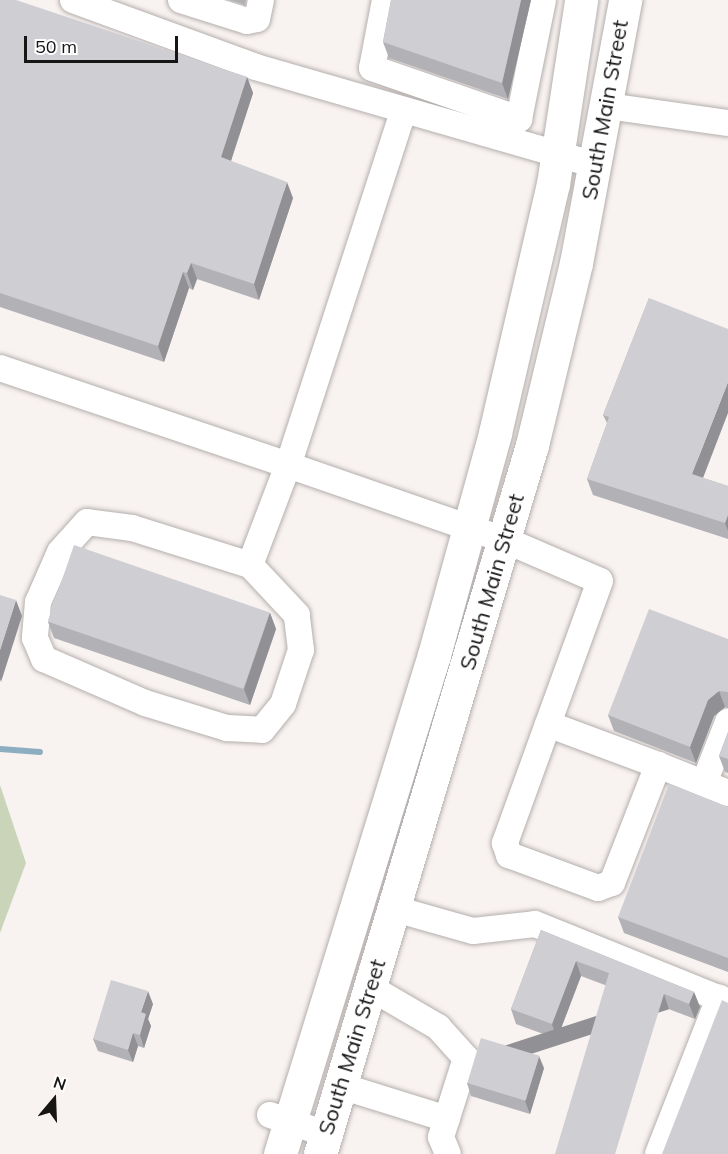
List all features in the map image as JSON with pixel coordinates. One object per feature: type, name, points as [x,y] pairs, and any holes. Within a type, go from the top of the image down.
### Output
[{"type":"highway","name":"South Main Street","points":[[297,1140],[519,340],[557,155],[581,0]]},
{"type":"highway","name":"South Main Street","points":[[297,1140],[341,1086],[505,540],[556,350],[596,165],[625,0]]},
{"type":"lane","points":[[73,0],[256,67],[403,112],[596,165]]},
{"type":"lane","points":[[181,0],[247,21],[257,19],[261,0]]},
{"type":"lane","points":[[385,0],[372,68],[519,119],[543,0]]},
{"type":"lane","points":[[607,106],[728,123]]},
{"type":"lane","points":[[250,565],[288,465],[403,112]]},
{"type":"lane","points":[[0,368],[505,540],[600,581],[505,843],[509,855],[598,888],[612,883],[658,765]]},
{"type":"lane","points":[[87,522],[132,528],[250,565],[297,615],[301,650],[284,704],[262,730],[227,728],[145,703],[44,659],[35,638],[38,602],[60,552],[87,522]]},
{"type":"lane","points":[[704,783],[728,722]]},
{"type":"lane","points":[[548,724],[728,792]]},
{"type":"lane","points":[[395,909],[473,931],[535,924],[723,1000],[658,1154]]},
{"type":"lane","points":[[371,988],[438,1027],[466,1058],[441,1137],[448,1154]]},
{"type":"lane","points":[[341,1086],[447,1119]]},
{"type":"green space","points":[[0,785],[26,863],[0,933]]},
{"type":"building","points":[[0,0],[16,0],[247,77],[221,157],[287,182],[254,284],[191,263],[187,273],[183,272],[158,346],[0,293]]},
{"type":"building","points":[[391,0],[521,0],[502,83],[383,42]]},
{"type":"building","points":[[649,298],[728,329],[728,382],[692,474],[728,486],[728,515],[725,523],[587,479],[609,417],[603,415]]},
{"type":"building","points":[[74,545],[270,612],[243,689],[48,622]]},
{"type":"building","points":[[0,595],[16,600],[0,650]]},
{"type":"building","points":[[649,609],[728,639],[728,692],[719,691],[708,700],[690,747],[608,715]]},
{"type":"building","points":[[728,732],[728,759],[719,756]]},
{"type":"building","points":[[669,784],[728,807],[728,958],[618,917]]},
{"type":"building","points":[[541,930],[694,992],[689,1004],[664,994],[615,1154],[555,1154],[609,973],[576,961],[552,1024],[511,1009]]},
{"type":"building","points":[[111,980],[148,991],[141,1012],[146,1014],[140,1035],[133,1033],[128,1050],[93,1039]]},
{"type":"building","points":[[722,1000],[728,1003],[728,1154],[662,1154]]},
{"type":"building","points":[[481,1038],[539,1056],[526,1101],[467,1083]]},
{"type":"waterway","points":[[0,749],[40,752]]}]
